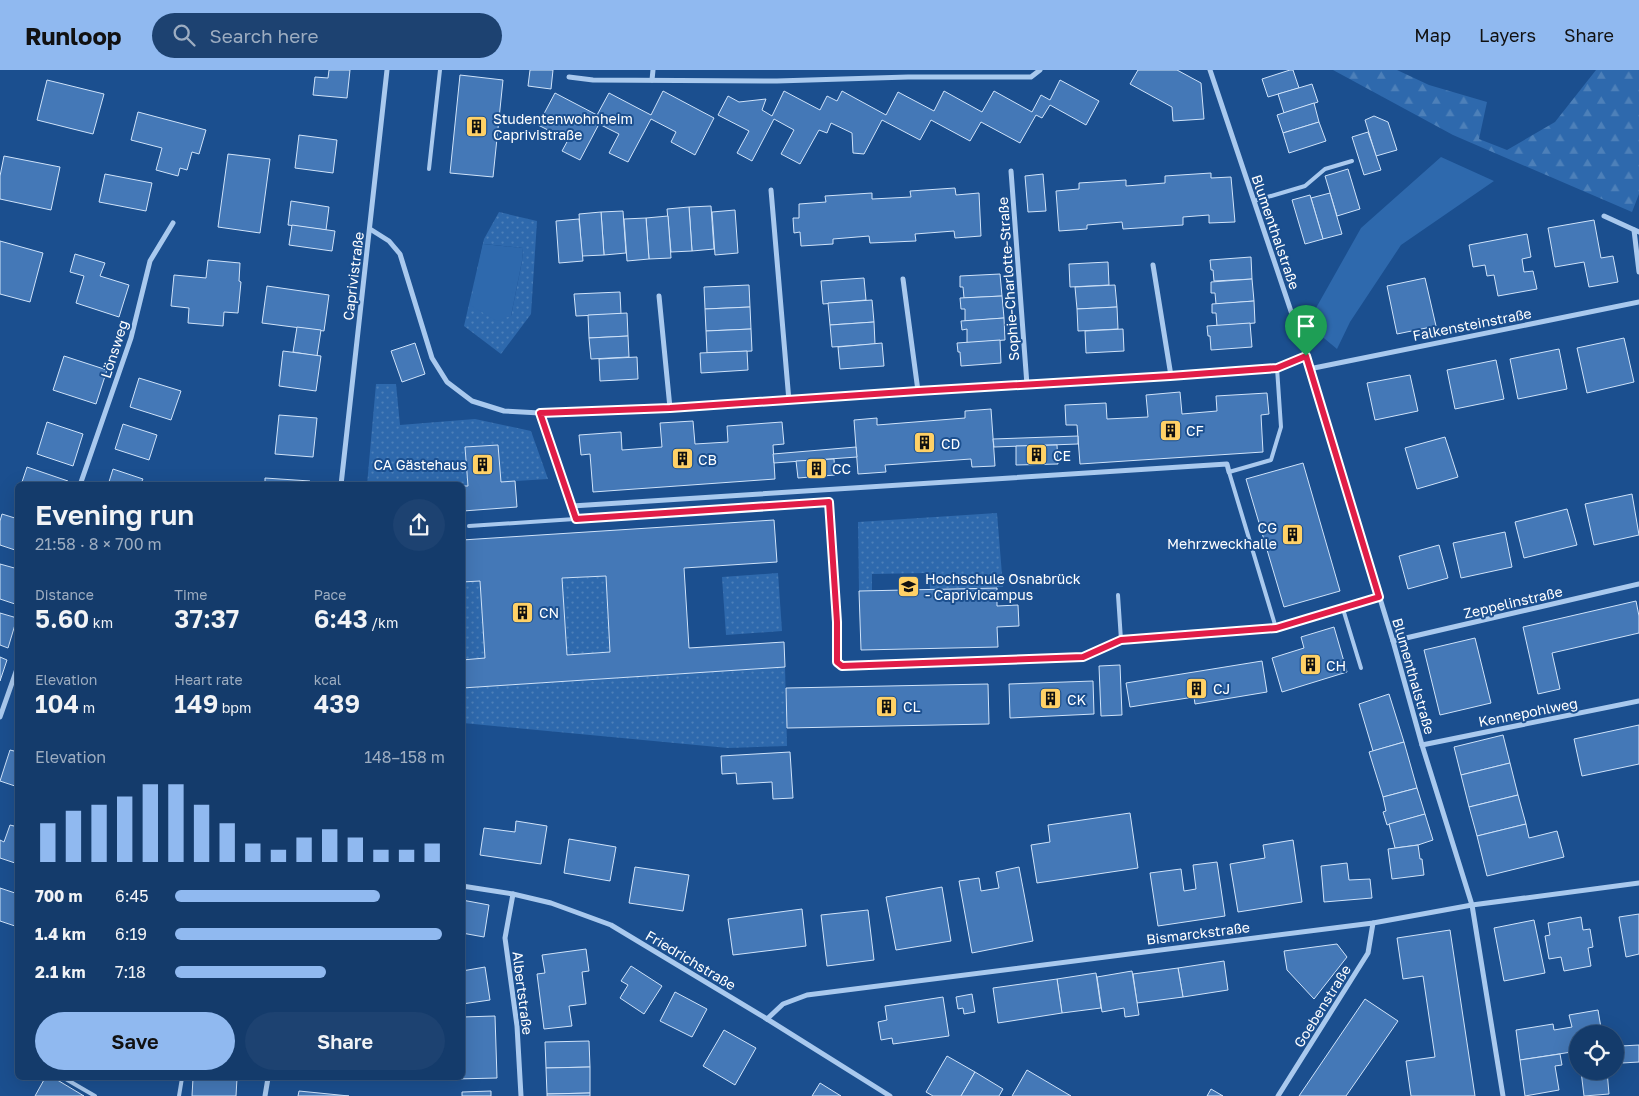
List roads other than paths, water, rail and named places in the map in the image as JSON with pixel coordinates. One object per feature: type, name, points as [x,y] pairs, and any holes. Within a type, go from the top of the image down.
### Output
[{"type":"street","name":"Caprivistraße","points":[[341,482],[387,70]]},
{"type":"street","points":[[652,80],[653,70]]},
{"type":"street","points":[[569,77],[592,80],[777,81],[908,77],[1031,77],[1040,70]]},
{"type":"street","name":"Blumenthalstraße","points":[[1210,70],[1306,356],[1393,641],[1422,745],[1472,905],[1503,1096]]},
{"type":"street","name":"Sophie-Charlotte-Straße","points":[[1011,171],[1027,385]]},
{"type":"street","points":[[771,190],[789,401]]},
{"type":"street","points":[[1604,216],[1636,231],[1639,272]]},
{"type":"street","name":"Lönsweg","points":[[81,482],[131,338],[150,261],[173,223]]},
{"type":"street","points":[[370,229],[389,241],[400,254],[432,358],[447,382],[472,401],[504,411],[540,413],[670,408],[1170,376],[1277,368],[1306,356]]},
{"type":"street","points":[[1153,265],[1170,376]]},
{"type":"street","points":[[903,279],[918,391]]},
{"type":"street","points":[[659,296],[670,408]]},
{"type":"street","name":"Falkensteinstraße","points":[[1309,369],[1639,302]]},
{"type":"street","points":[[572,506],[1227,464],[1229,472]]},
{"type":"street","name":"Zeppelinstraße","points":[[1393,641],[1639,584]]},
{"type":"street","points":[[0,716],[15,674]]},
{"type":"street","name":"Kennepohlweg","points":[[1422,745],[1639,701]]},
{"type":"street","name":"Bismarckstraße","points":[[766,1019],[783,1004],[807,995],[1373,923],[1472,905],[1639,883]]},
{"type":"street","name":"Friedrichstraße","points":[[465,886],[513,894],[551,903],[610,925],[890,1096]]},
{"type":"street","name":"Albertstraße","points":[[513,894],[505,938],[517,1026],[521,1096]]},
{"type":"street","name":"Goebenstraße","points":[[1278,1096],[1368,953],[1373,923]]},
{"type":"street","points":[[266,1096],[268,1080]]},
{"type":"lane","points":[[429,169],[440,70]]},
{"type":"lane","points":[[1254,201],[1305,186],[1325,169],[1352,161]]},
{"type":"lane","points":[[1276,628],[1229,472],[1271,460],[1281,427],[1277,368]]},
{"type":"lane","points":[[540,413],[576,519]]},
{"type":"lane","points":[[469,526],[829,502],[837,622],[837,662],[842,666],[1083,657],[1121,640],[1276,628],[1379,597]]},
{"type":"lane","points":[[1118,595],[1121,640]]},
{"type":"lane","points":[[1343,609],[1361,668]]},
{"type":"lane","points":[[67,1080],[95,1096]]},
{"type":"lane","points":[[179,1096],[182,1080]]},
{"type":"place","name":"Studentenwohnheim Caprivistraße","points":[[477,126]]},
{"type":"place","name":"CF","points":[[1170,430]]},
{"type":"place","name":"CD","points":[[925,443]]},
{"type":"place","name":"CE","points":[[1037,455]]},
{"type":"place","name":"CB","points":[[682,459]]},
{"type":"place","name":"CA Gästehaus","points":[[483,464]]},
{"type":"place","name":"CC","points":[[816,468]]},
{"type":"place","name":"CG Mehrzweckhalle","points":[[1293,535]]},
{"type":"place","name":"Hochschule Osnabrück - Caprivicampus","points":[[909,586]]},
{"type":"place","name":"CN","points":[[523,612]]},
{"type":"place","name":"CH","points":[[1310,665]]},
{"type":"place","name":"CJ","points":[[1197,688]]},
{"type":"place","name":"CK","points":[[1051,699]]},
{"type":"place","name":"CL","points":[[887,706]]}]
